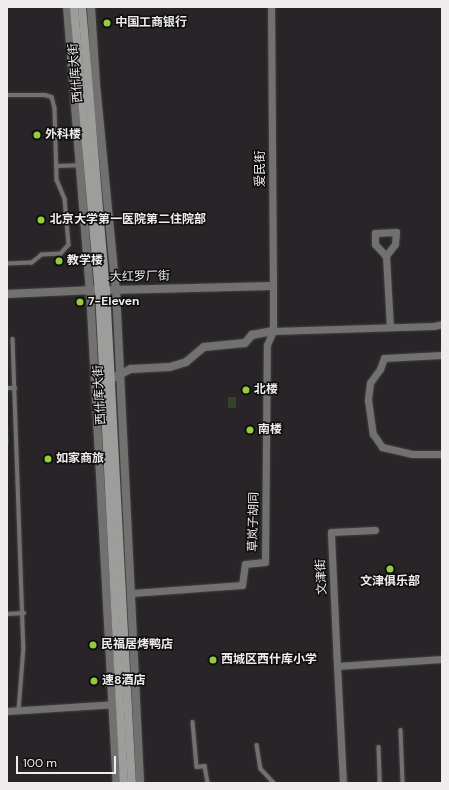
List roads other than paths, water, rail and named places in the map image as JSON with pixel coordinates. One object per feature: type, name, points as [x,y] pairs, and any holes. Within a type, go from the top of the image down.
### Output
[{"type":"main road","name":"西什库大街","points":[[74,7],[111,379],[132,783]]},
{"type":"main road","name":"西什库大街","points":[[82,7],[103,290],[116,704],[124,783]]},
{"type":"street","name":"西什库大街","points":[[67,7],[90,291],[116,704],[117,783]]},
{"type":"street","name":"西什库大街","points":[[91,7],[96,84],[116,290],[140,783]]},
{"type":"street","name":"爱民街","points":[[271,7],[273,331]]},
{"type":"street","points":[[386,256],[390,327]]},
{"type":"street","name":"大红罗厂街","points":[[7,294],[273,286]]},
{"type":"street","points":[[111,379],[131,369],[175,365],[186,362],[204,347],[245,343],[252,336],[273,331],[442,324]]},
{"type":"street","name":"草岚子胡同","points":[[132,594],[242,585],[245,564],[265,562],[267,345],[273,331]]},
{"type":"street","points":[[442,355],[384,358],[380,369],[370,383],[368,400],[372,434],[382,447],[412,454],[442,454]]},
{"type":"street","name":"文津街","points":[[337,666],[331,532],[375,530]]},
{"type":"street","points":[[343,783],[337,666],[442,659]]},
{"type":"street","points":[[7,711],[116,704]]},
{"type":"lane","points":[[7,95],[52,96],[55,108],[56,180],[65,199],[69,245],[61,254],[42,255],[32,263],[7,264]]},
{"type":"lane","points":[[56,166],[80,165]]},
{"type":"lane","points":[[13,339],[24,613],[24,647],[19,710]]},
{"type":"lane","points":[[7,388],[15,388]]},
{"type":"lane","points":[[7,614],[24,613]]},
{"type":"lane","points":[[193,722],[197,767],[205,766],[208,783]]},
{"type":"lane","points":[[401,730],[403,783]]},
{"type":"lane","points":[[257,745],[261,769],[274,783]]},
{"type":"lane","points":[[379,747],[380,783]]},
{"type":"place","name":"中国工商银行","points":[[107,23]]},
{"type":"place","name":"外科楼","points":[[37,135]]},
{"type":"place","name":"北京大学第一医院第二住院部","points":[[41,220]]},
{"type":"place","name":"教学楼","points":[[59,261]]},
{"type":"place","name":"7-Eleven","points":[[80,302]]},
{"type":"place","name":"北楼","points":[[246,390]]},
{"type":"place","name":"南楼","points":[[250,430]]},
{"type":"place","name":"如家商旅","points":[[48,459]]},
{"type":"place","name":"文津俱乐部","points":[[390,569]]},
{"type":"place","name":"民福居烤鸭店","points":[[93,645]]},
{"type":"place","name":"西城区西什库小学","points":[[213,660]]},
{"type":"place","name":"速8酒店","points":[[94,681]]}]
